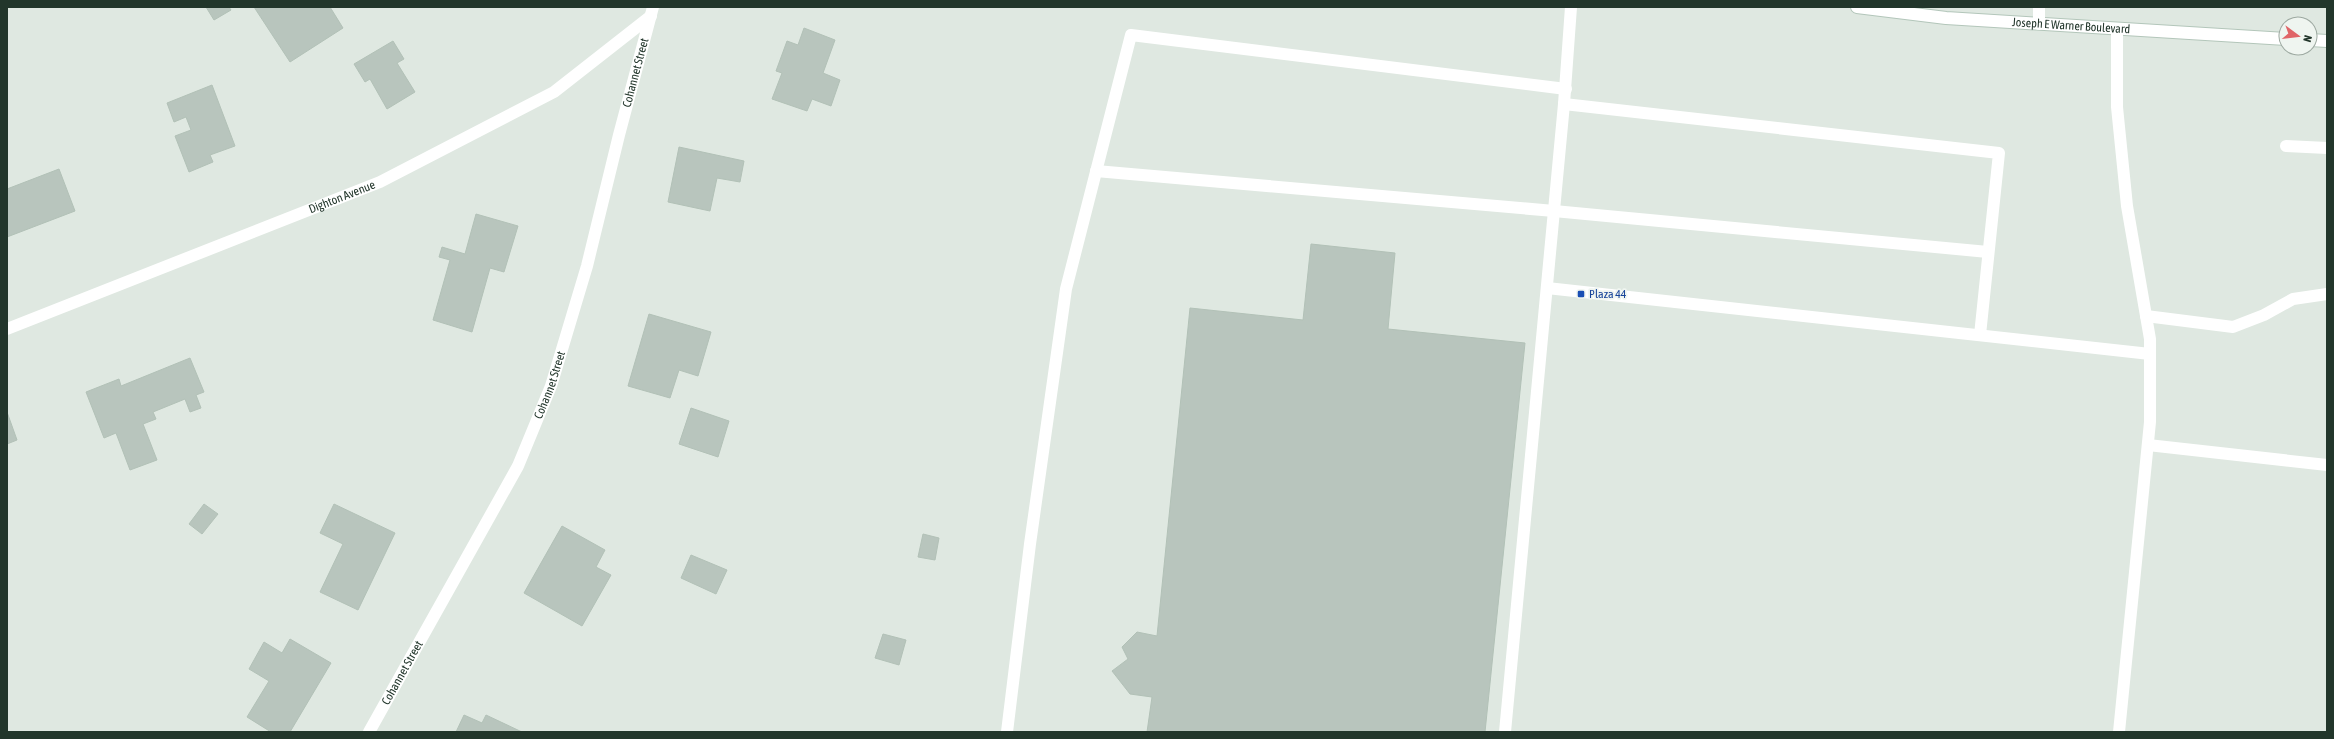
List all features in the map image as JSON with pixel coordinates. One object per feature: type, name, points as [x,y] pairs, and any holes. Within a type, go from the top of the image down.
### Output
[{"type":"street","points":[[1505,732],[1566,89],[1571,7]]},
{"type":"street","name":"Joseph E Warner Boulevard","points":[[1857,7],[1946,18],[2278,39]]},
{"type":"street","points":[[2039,7],[2039,24]]},
{"type":"street","name":"Dighton Avenue","points":[[7,329],[380,182],[554,92],[652,12]]},
{"type":"street","name":"Cohannet Street","points":[[369,732],[518,466],[551,386],[587,266],[619,135],[652,12]]},
{"type":"street","points":[[2117,29],[2118,122],[2127,206],[2146,316],[2150,354],[2148,445],[2119,732]]},
{"type":"street","points":[[1007,732],[1030,544],[1066,289],[1131,36],[1566,89]]},
{"type":"street","points":[[1564,104],[1999,153],[1980,336]]},
{"type":"street","points":[[2286,146],[2327,148]]},
{"type":"street","points":[[1096,171],[1554,210],[1988,252]]},
{"type":"street","points":[[1547,288],[2150,354]]},
{"type":"street","points":[[2146,316],[2233,327],[2264,315],[2293,299],[2327,294]]},
{"type":"street","points":[[2148,445],[2327,465]]},
{"type":"building","points":[[206,7],[229,7],[231,10],[214,20]]},
{"type":"building","points":[[254,7],[330,7],[343,28],[290,62]]},
{"type":"building","points":[[804,28],[835,40],[823,73],[840,80],[831,106],[812,99],[807,111],[772,99],[782,73],[776,71],[787,41],[798,45]]},
{"type":"building","points":[[393,41],[404,59],[397,63],[415,92],[387,109],[370,79],[365,82],[354,64]]},
{"type":"building","points":[[212,85],[235,146],[210,155],[213,162],[189,172],[175,136],[191,130],[186,117],[174,122],[167,103]]},
{"type":"building","points":[[679,147],[744,161],[740,182],[717,178],[710,211],[668,202]]},
{"type":"building","points":[[59,169],[75,211],[7,237],[7,189]]},
{"type":"building","points":[[476,214],[518,226],[504,272],[490,268],[472,332],[433,320],[450,260],[439,257],[442,247],[465,254]]},
{"type":"building","points":[[1311,244],[1395,253],[1388,329],[1525,343],[1485,732],[1147,732],[1152,697],[1130,694],[1112,671],[1128,659],[1122,647],[1137,632],[1157,636],[1190,308],[1303,320]]},
{"type":"building","points":[[649,314],[711,332],[698,376],[679,370],[670,398],[628,386]]},
{"type":"building","points":[[190,358],[204,392],[196,395],[201,408],[190,412],[185,399],[153,412],[156,419],[143,424],[157,460],[130,470],[116,433],[104,438],[86,392],[119,379],[121,386]]},
{"type":"building","points":[[691,408],[729,421],[718,457],[679,444]]},
{"type":"building","points":[[7,412],[17,440],[7,444]]},
{"type":"building","points":[[204,504],[218,514],[202,534],[189,524]]},
{"type":"building","points":[[334,504],[395,533],[358,610],[320,592],[343,544],[320,533]]},
{"type":"building","points":[[562,526],[605,550],[596,567],[611,575],[582,626],[524,593]]},
{"type":"building","points":[[923,534],[939,538],[935,560],[918,557]]},
{"type":"building","points":[[691,555],[727,570],[716,594],[681,578]]},
{"type":"building","points":[[883,634],[906,640],[899,665],[875,658]]},
{"type":"building","points":[[290,639],[331,663],[290,732],[271,732],[247,717],[269,681],[249,669],[264,642],[282,653]]},
{"type":"building","points":[[464,715],[482,723],[486,715],[522,732],[456,732]]},
{"type":"place","name":"Plaza 44","points":[[1581,294]]}]
